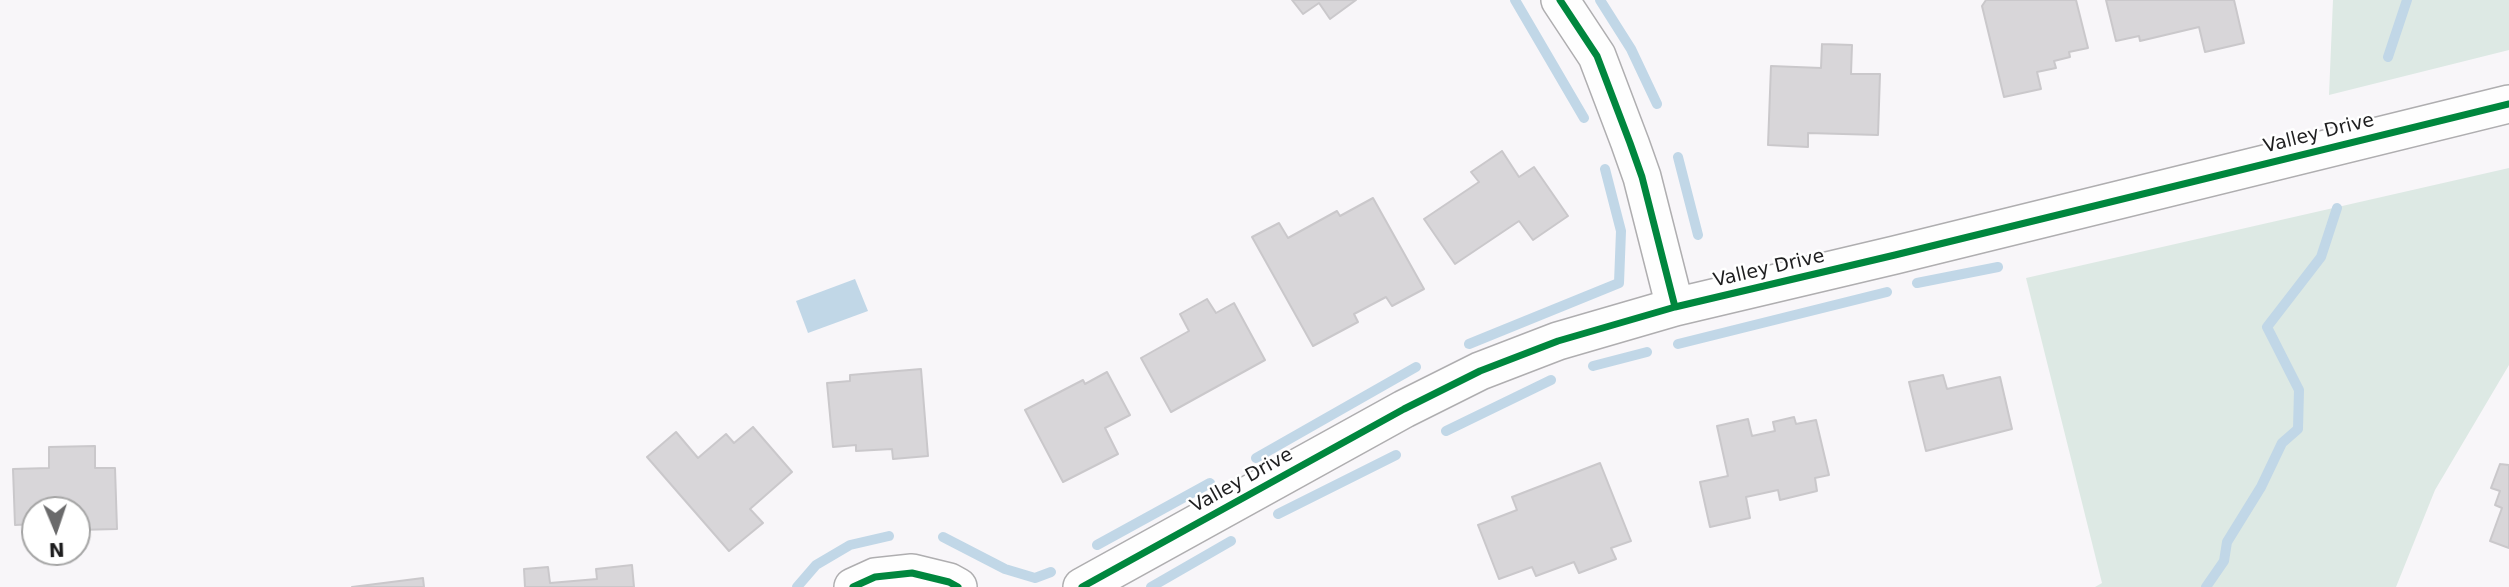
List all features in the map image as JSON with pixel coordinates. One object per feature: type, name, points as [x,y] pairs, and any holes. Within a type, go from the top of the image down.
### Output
[{"type":"street","points":[[1560,0],[1597,55],[1630,143],[1642,177],[1675,307]]},
{"type":"street","name":"Valley Drive","points":[[1082,587],[1404,409],[1480,371],[1558,341],[1675,307],[1895,256],[2509,104]]},
{"type":"street","points":[[853,587],[875,577],[912,573],[949,582],[958,587]]},
{"type":"shaded area","points":[[2333,0],[2509,0],[2509,50],[2329,95]]},
{"type":"shaded area","points":[[2509,168],[2509,365],[2435,490],[2396,587],[2095,587],[2102,583],[2026,278]]},
{"type":"water","points":[[855,279],[868,311],[808,333],[796,301]]},
{"type":"building","points":[[1292,0],[1356,0],[1330,19],[1319,3],[1303,14]]},
{"type":"building","points":[[1986,0],[2076,0],[2088,48],[2069,52],[2070,57],[2054,61],[2056,68],[2037,72],[2041,89],[2004,97],[1982,6]]},
{"type":"building","points":[[2106,0],[2234,0],[2244,43],[2205,52],[2199,27],[2140,41],[2139,36],[2116,41]]},
{"type":"building","points":[[1822,44],[1852,45],[1851,74],[1880,74],[1878,135],[1808,133],[1808,147],[1768,145],[1771,66],[1821,68]]},
{"type":"building","points":[[1502,151],[1519,177],[1534,167],[1568,216],[1533,240],[1519,221],[1455,264],[1424,219],[1479,182],[1471,172]]},
{"type":"building","points":[[1373,198],[1424,289],[1392,306],[1386,297],[1354,314],[1358,322],[1313,346],[1252,237],[1279,223],[1288,238],[1337,211],[1340,216]]},
{"type":"building","points":[[1207,299],[1216,313],[1234,303],[1265,360],[1171,412],[1141,358],[1189,331],[1180,314]]},
{"type":"building","points":[[921,369],[928,456],[893,459],[892,449],[856,451],[856,445],[833,447],[827,383],[850,381],[850,375]]},
{"type":"building","points":[[1107,372],[1130,415],[1105,428],[1118,454],[1063,482],[1025,410],[1083,380],[1085,384]]},
{"type":"building","points":[[1943,375],[1947,389],[2000,377],[2012,429],[1926,451],[1909,382]]},
{"type":"building","points":[[1794,417],[1796,424],[1816,420],[1829,475],[1815,478],[1817,491],[1780,500],[1778,490],[1746,497],[1750,518],[1710,527],[1700,482],[1728,476],[1717,426],[1748,419],[1752,436],[1775,431],[1773,422]]},
{"type":"building","points":[[753,427],[792,472],[750,509],[763,523],[729,551],[647,457],[676,432],[698,458],[726,434],[734,443]]},
{"type":"building","points":[[95,446],[95,468],[115,468],[117,529],[91,530],[91,496],[21,496],[21,525],[15,525],[13,469],[49,468],[49,447]]},
{"type":"building","points":[[1600,463],[1631,541],[1611,548],[1616,559],[1579,573],[1574,562],[1536,576],[1532,567],[1499,579],[1478,525],[1517,510],[1512,497]]},
{"type":"building","points":[[2500,464],[2509,465],[2509,548],[2490,541],[2502,508],[2495,505],[2500,491],[2491,488]]},
{"type":"building","points":[[632,565],[634,587],[525,587],[524,569],[548,567],[550,583],[597,579],[596,569]]},
{"type":"building","points":[[423,578],[424,587],[352,587]]},
{"type":"waterway","points":[[1515,0],[1584,118]]},
{"type":"waterway","points":[[1600,0],[1631,49],[1657,104]]},
{"type":"waterway","points":[[2388,57],[2407,0]]},
{"type":"waterway","points":[[1678,157],[1698,235]]},
{"type":"waterway","points":[[1469,344],[1619,283],[1621,231],[1605,169]]},
{"type":"waterway","points":[[2206,587],[2224,561],[2227,542],[2261,487],[2282,443],[2298,429],[2299,390],[2267,327],[2321,257],[2337,208]]},
{"type":"waterway","points":[[1917,283],[1998,267]]},
{"type":"waterway","points":[[1678,344],[1887,292]]},
{"type":"waterway","points":[[1593,366],[1647,352]]},
{"type":"waterway","points":[[1256,458],[1416,367]]},
{"type":"waterway","points":[[1446,431],[1551,380]]},
{"type":"waterway","points":[[1278,514],[1396,455]]},
{"type":"waterway","points":[[1097,545],[1210,483]]},
{"type":"waterway","points":[[797,587],[816,565],[850,545],[889,536]]},
{"type":"waterway","points":[[943,537],[1005,569],[1035,578],[1051,572]]},
{"type":"waterway","points":[[1151,587],[1231,541]]},
{"type":"cycle path","points":[[1560,0],[1597,56],[1630,143],[1642,177],[1675,307]]},
{"type":"cycle path","points":[[1082,587],[1404,409],[1480,371],[1558,341],[1675,307],[2509,104]]},
{"type":"cycle path","points":[[853,587],[875,577],[912,573],[949,582],[958,587]]}]
